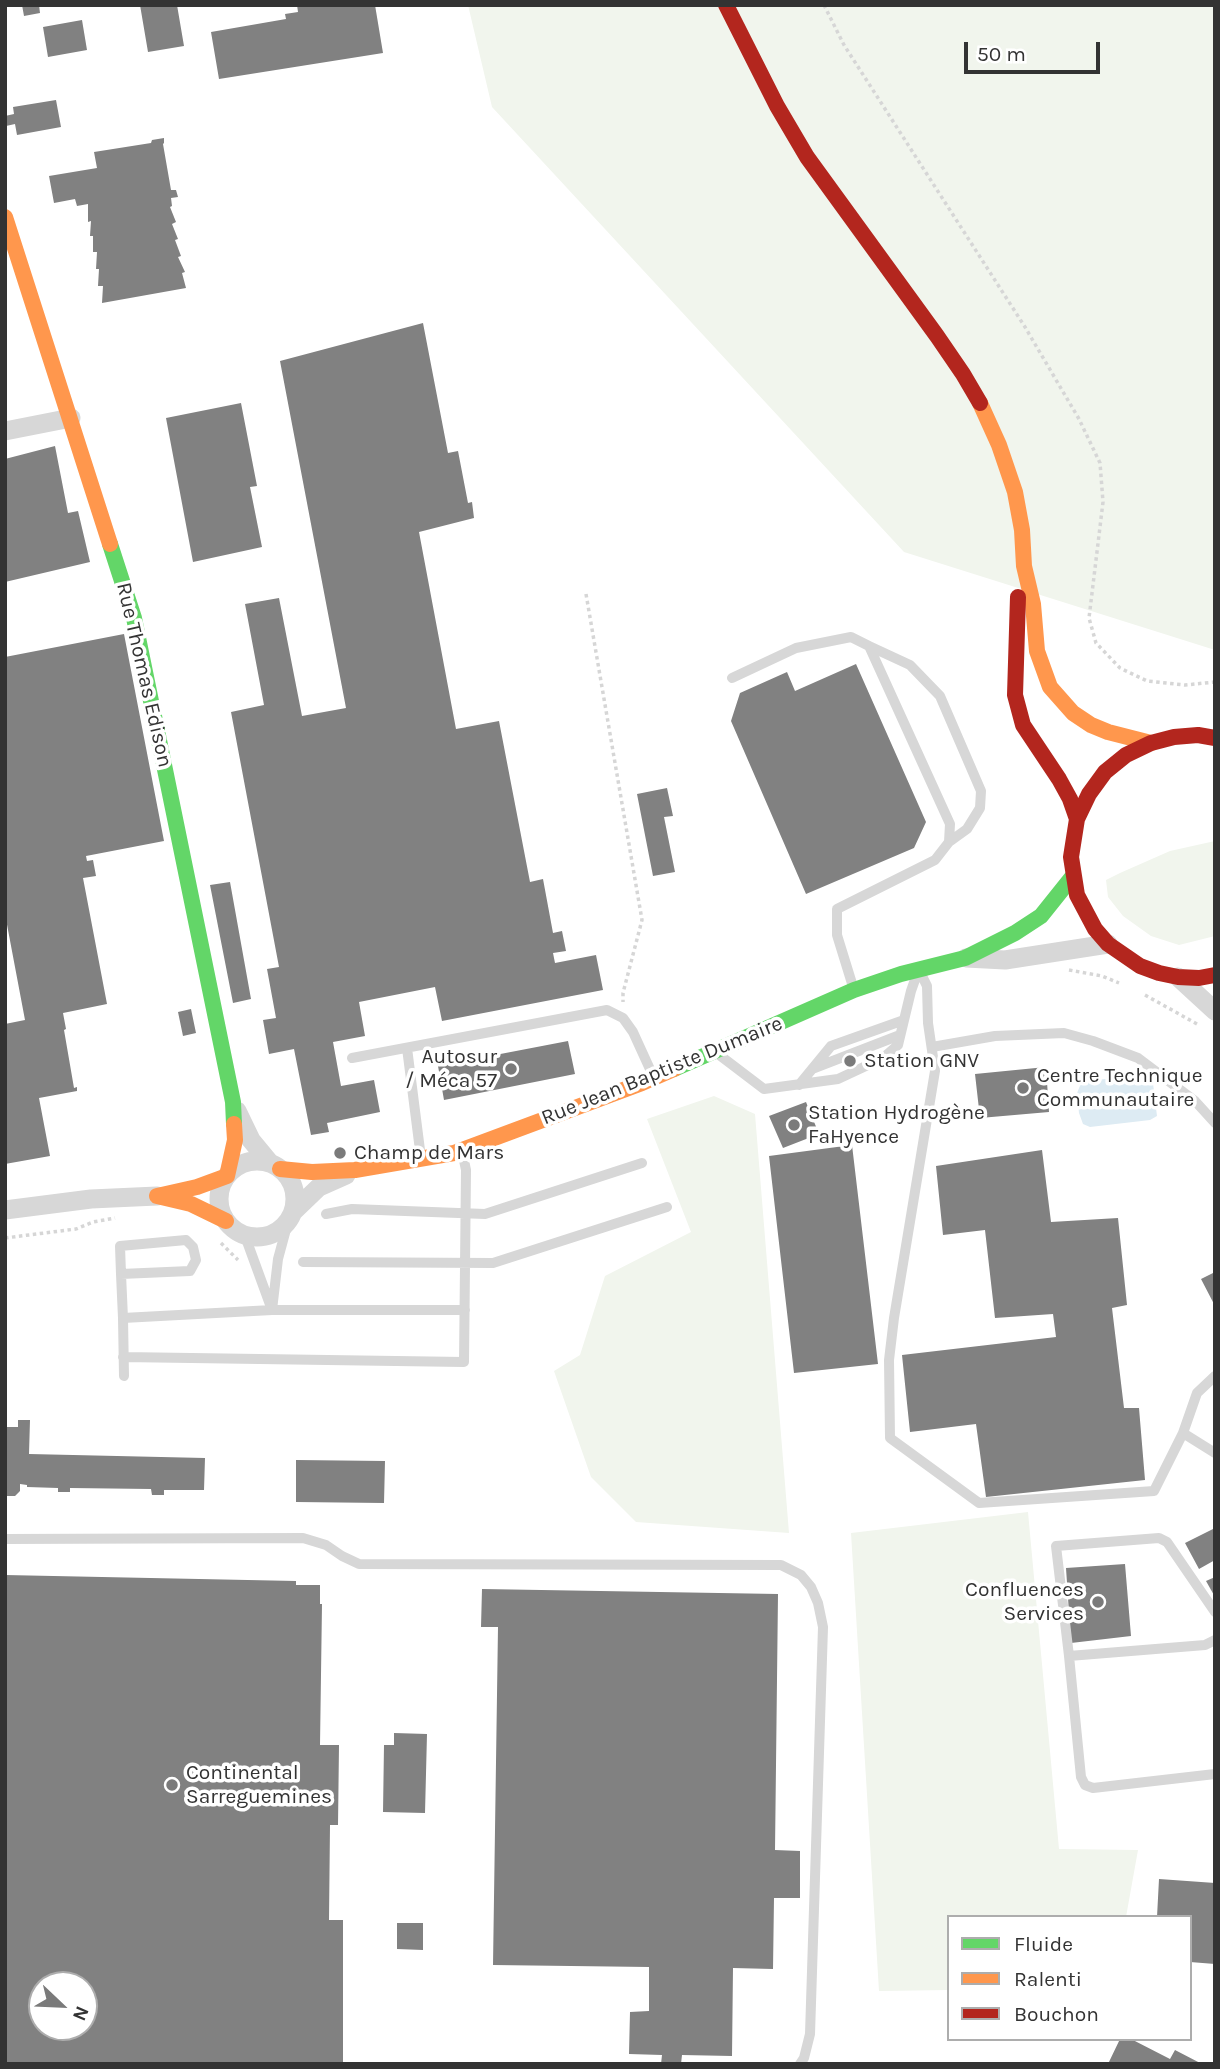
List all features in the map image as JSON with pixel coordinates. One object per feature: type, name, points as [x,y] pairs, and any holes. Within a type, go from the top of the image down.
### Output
[{"type":"street","points":[[726,5],[777,106],[807,157],[937,336],[983,409],[1015,492],[1022,530],[1024,566],[1033,604],[1037,651],[1050,687],[1073,713],[1091,725],[1108,733],[1150,743]]},
{"type":"street","name":"Rue Thomas Edison","points":[[5,217],[134,618],[233,1102],[235,1140],[227,1176]]},
{"type":"street","points":[[5,431],[71,418]]},
{"type":"street","points":[[1024,566],[1017,605],[1014,663],[1016,695],[1023,725],[1059,779],[1077,819]]},
{"type":"street","points":[[1215,738],[1199,735],[1174,737],[1150,743],[1126,755],[1105,772],[1089,794],[1077,819],[1072,847],[1077,895],[1095,929],[1108,944],[1140,966],[1159,973],[1199,978],[1215,975]]},
{"type":"street","name":"Rue Jean Baptiste Dumaire","points":[[275,1166],[312,1172],[355,1170],[462,1150],[654,1078],[854,990],[919,969],[965,958],[1015,933],[1041,916],[1073,876]]},
{"type":"street","name":"Rue Jean Baptiste Dumaire","points":[[965,958],[1005,960],[1108,944]]},
{"type":"street","points":[[1178,977],[1214,1011]]},
{"type":"street","name":"Rue Thomas Edison","points":[[233,1102],[251,1140],[275,1166]]},
{"type":"street","points":[[258,1161],[275,1166],[289,1178],[294,1189],[295,1200],[291,1217],[279,1231],[269,1236],[245,1236],[234,1230],[220,1210],[221,1186],[227,1176],[246,1163],[258,1161]]},
{"type":"street","name":"Rue Jean Baptiste Dumaire","points":[[291,1217],[319,1187],[355,1170]]},
{"type":"street","points":[[5,1210],[91,1199],[157,1196],[197,1187],[227,1176]]},
{"type":"street","points":[[157,1196],[191,1204],[226,1221]]},
{"type":"lane","points":[[732,678],[796,648],[851,636],[910,665],[940,696],[981,791],[980,808],[967,829],[949,842],[935,860],[837,909],[837,935],[854,990]]},
{"type":"lane","points":[[869,646],[950,824],[949,842]]},
{"type":"lane","points":[[715,1051],[764,1089],[838,1079],[883,1058],[898,1045],[919,969]]},
{"type":"lane","points":[[919,969],[927,986],[928,1023],[935,1071],[894,1318],[889,1360],[890,1438],[979,1503],[1154,1491],[1183,1433],[1197,1393],[1215,1376]]},
{"type":"lane","points":[[352,1058],[607,1010],[624,1018],[654,1078]]},
{"type":"lane","points":[[799,1085],[831,1046],[904,1020]]},
{"type":"lane","points":[[932,1047],[995,1036],[1064,1033],[1138,1058],[1195,1101],[1215,1123]]},
{"type":"lane","points":[[812,1069],[900,1035]]},
{"type":"lane","points":[[407,1048],[421,1159]]},
{"type":"lane","points":[[123,1357],[464,1362],[466,1171],[462,1150]]},
{"type":"lane","points":[[326,1214],[352,1209],[485,1214],[642,1163]]},
{"type":"lane","points":[[303,1262],[493,1263],[667,1208]]},
{"type":"lane","points":[[272,1310],[278,1259],[291,1217]]},
{"type":"lane","points":[[245,1236],[272,1310]]},
{"type":"lane","points":[[121,1274],[190,1271],[196,1260],[193,1247],[186,1240],[120,1246],[124,1376]]},
{"type":"lane","points":[[123,1318],[272,1310],[465,1310]]},
{"type":"lane","points":[[1183,1433],[1215,1453]]},
{"type":"lane","points":[[5,1539],[303,1538],[326,1545],[359,1564],[781,1565],[801,1575],[811,1587],[818,1603],[824,1628],[810,2034],[800,2064]]},
{"type":"lane","points":[[1215,1612],[1167,1542],[1159,1538],[1056,1546],[1081,1777],[1086,1785],[1093,1788],[1215,1774]]},
{"type":"lane","points":[[1069,1656],[1205,1645],[1215,1640]]},
{"type":"path","points":[[824,5],[844,45],[1025,327],[1079,419],[1100,463],[1103,502],[1089,618],[1096,643],[1120,668],[1147,681],[1185,685],[1215,682]]},
{"type":"path","points":[[586,594],[642,920],[623,993],[624,1018]]},
{"type":"path","points":[[1065,970],[1102,976],[1121,984]]},
{"type":"path","points":[[1141,993],[1197,1024],[1214,1011]]},
{"type":"shaded area","points":[[468,5],[1215,5],[1215,650],[904,552],[492,107]]},
{"type":"shaded area","points":[[1215,841],[1215,936],[1179,945],[1151,936],[1123,916],[1108,897],[1106,880],[1170,851]]},
{"type":"shaded area","points":[[1152,1075],[1157,1116],[1150,1120],[1090,1127],[1083,1124],[1077,1093],[1082,1081]]},
{"type":"shaded area","points":[[714,1096],[755,1114],[789,1533],[636,1522],[591,1477],[554,1371],[580,1355],[605,1276],[691,1232],[647,1119]]},
{"type":"shaded area","points":[[1028,1512],[1059,1849],[1138,1850],[1126,1915],[947,1915],[947,1990],[879,1991],[851,1533]]},
{"type":"building","points":[[22,5],[39,5],[40,13],[24,16]]},
{"type":"building","points":[[140,5],[177,5],[184,46],[148,52]]},
{"type":"building","points":[[297,5],[375,5],[383,53],[219,79],[211,32],[286,19],[285,14],[298,12]]},
{"type":"building","points":[[82,20],[87,50],[48,57],[43,27]]},
{"type":"building","points":[[56,100],[61,127],[17,135],[15,124],[6,126],[5,116],[14,114],[13,107]]},
{"type":"building","points":[[164,138],[171,190],[176,190],[178,197],[171,198],[170,207],[176,222],[172,224],[178,239],[175,240],[181,256],[178,257],[185,272],[182,273],[186,288],[102,303],[103,286],[98,286],[97,252],[93,252],[93,236],[90,236],[88,204],[77,206],[75,199],[54,203],[49,176],[97,168],[94,152],[151,143],[152,140]]},
{"type":"building","points":[[423,323],[448,453],[458,451],[468,503],[472,502],[474,518],[419,532],[456,729],[499,721],[530,882],[543,879],[553,933],[562,931],[566,951],[553,953],[555,963],[596,955],[603,990],[442,1021],[435,987],[359,1002],[365,1036],[333,1042],[341,1086],[374,1080],[380,1112],[327,1123],[329,1132],[311,1135],[294,1049],[269,1054],[263,1020],[276,1018],[267,969],[279,967],[231,712],[264,705],[245,604],[279,598],[302,716],[346,708],[280,361]]},
{"type":"building","points":[[241,403],[257,486],[250,487],[262,547],[193,562],[166,418]]},
{"type":"building","points":[[55,446],[68,513],[78,511],[90,562],[5,582],[5,459]]},
{"type":"building","points":[[124,634],[164,841],[86,856],[87,861],[93,860],[96,876],[83,878],[107,1004],[63,1013],[74,1088],[77,1087],[77,1091],[39,1098],[50,1156],[5,1164],[5,1024],[25,1020],[5,914],[5,657]]},
{"type":"building","points":[[856,664],[926,822],[914,848],[806,894],[731,721],[740,693],[787,672],[795,691]]},
{"type":"building","points":[[667,788],[673,816],[664,817],[675,872],[653,876],[637,794]]},
{"type":"building","points":[[230,882],[251,999],[233,1003],[210,885]]},
{"type":"building","points":[[191,1009],[196,1033],[183,1036],[178,1012]]},
{"type":"building","name":"Autosur / Méca 57","points":[[568,1041],[575,1074],[444,1100],[438,1066]]},
{"type":"building","points":[[1046,1067],[1049,1112],[980,1118],[975,1074]]},
{"type":"building","name":"Station Hydrogène FaHyence","points":[[806,1102],[819,1134],[783,1148],[769,1116]]},
{"type":"building","points":[[852,1145],[878,1364],[794,1373],[769,1156]]},
{"type":"building","points":[[1042,1150],[1051,1222],[1118,1218],[1127,1305],[1112,1308],[1124,1408],[1139,1408],[1145,1480],[986,1497],[976,1424],[910,1432],[902,1355],[1056,1337],[1053,1314],[995,1318],[985,1230],[943,1235],[936,1166]]},
{"type":"building","points":[[1215,1272],[1215,1306],[1201,1279]]},
{"type":"building","points":[[18,1420],[30,1420],[29,1454],[205,1458],[204,1490],[164,1490],[164,1495],[152,1495],[151,1489],[70,1488],[70,1492],[58,1492],[58,1488],[27,1487],[20,1484],[20,1491],[15,1496],[5,1496],[5,1427],[18,1427]]},
{"type":"building","points":[[296,1460],[385,1461],[384,1503],[296,1502]]},
{"type":"building","points":[[1215,1528],[1215,1560],[1199,1569],[1185,1543]]},
{"type":"building","name":"Confluences Services","points":[[1125,1564],[1131,1636],[1071,1643],[1066,1568]]},
{"type":"building","name":"Continental Sarreguemines","points":[[5,1575],[296,1581],[296,1585],[320,1585],[320,1745],[339,1745],[338,1825],[330,1825],[329,1920],[343,1920],[343,2064],[5,2064]]},
{"type":"building","points":[[1215,1577],[1215,1597],[1206,1581]]},
{"type":"building","points":[[482,1589],[778,1594],[775,1850],[800,1851],[800,1898],[774,1898],[773,1969],[733,1968],[732,2056],[682,2055],[681,2064],[661,2064],[662,2055],[629,2054],[630,2012],[649,2011],[649,1967],[493,1965],[498,1627],[481,1627]]},
{"type":"building","points":[[394,1733],[427,1734],[425,1813],[383,1812],[384,1745],[394,1745]]},
{"type":"building","points":[[1159,1879],[1215,1883],[1215,1964],[1192,1962],[1192,1915],[1157,1915]]},
{"type":"building","points":[[397,1923],[423,1923],[423,1950],[397,1949]]},
{"type":"building","points":[[1119,2041],[1135,2041],[1170,2059],[1175,2050],[1202,2064],[1108,2064]]},
{"type":"traffic: fast","points":[[110,544],[134,618],[233,1102],[234,1124]]},
{"type":"traffic: fast","points":[[674,1069],[854,990],[901,974],[965,958],[1015,933],[1041,916],[1073,876]]},
{"type":"traffic: slow","points":[[5,217],[110,544]]},
{"type":"traffic: slow","points":[[980,403],[999,445],[1015,492],[1022,530],[1024,566],[1033,604],[1037,651],[1050,687],[1073,713],[1091,725],[1151,743]]},
{"type":"traffic: slow","points":[[280,1169],[312,1172],[355,1170],[454,1153],[674,1069]]},
{"type":"traffic: slow","points":[[226,1221],[191,1204],[157,1196],[197,1187],[227,1176],[235,1140],[234,1124]]},
{"type":"traffic: jam","points":[[726,5],[777,106],[807,157],[937,336],[980,403]]},
{"type":"traffic: jam","points":[[1018,597],[1015,695],[1023,725],[1059,779],[1077,819]]},
{"type":"traffic: jam","points":[[1215,738],[1198,735],[1151,743],[1126,755],[1105,772],[1089,794],[1077,819],[1071,857],[1077,895],[1095,929],[1108,944],[1140,966],[1159,973],[1199,978],[1215,975]]},
{"type":"place","name":"Station GNV","points":[[850,1061]]},
{"type":"place","name":"Autosur / Méca 57","points":[[511,1069]]},
{"type":"place","name":"Centre Technique Communautaire","points":[[1023,1088]]},
{"type":"place","name":"Station Hydrogène FaHyence","points":[[794,1125]]},
{"type":"place","name":"Champ de Mars","points":[[340,1153]]},
{"type":"place","name":"Confluences Services","points":[[1098,1602]]},
{"type":"place","name":"Continental Sarreguemines","points":[[172,1785]]}]
